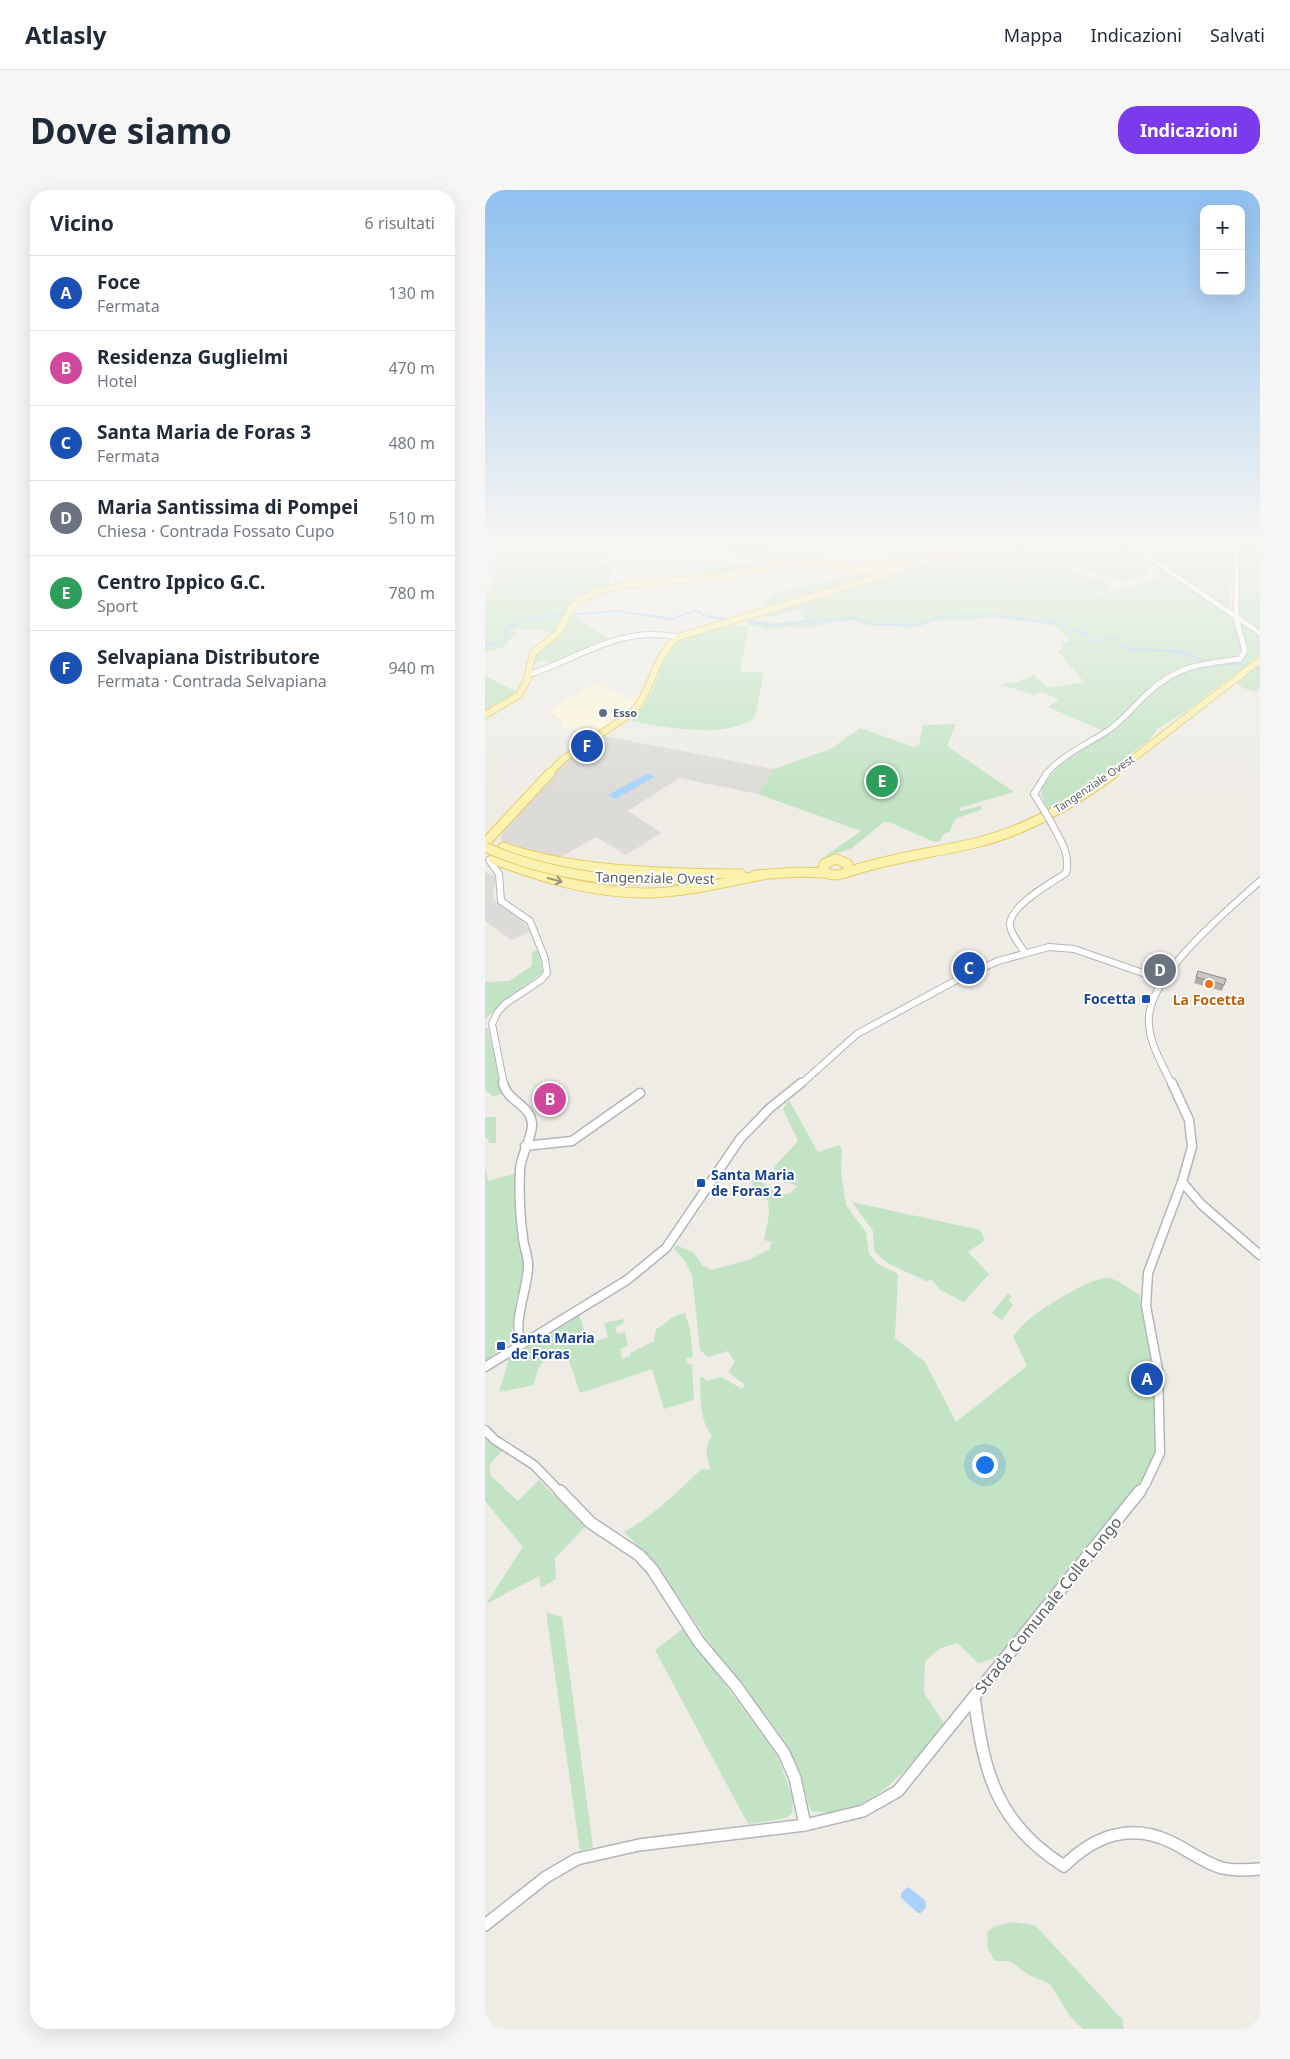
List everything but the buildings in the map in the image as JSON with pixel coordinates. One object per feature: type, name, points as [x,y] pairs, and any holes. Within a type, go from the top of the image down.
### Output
[{"type":"main road","points":[[485,715],[512,702],[519,695],[524,689],[533,653],[558,633],[563,624]]},
{"type":"main road","points":[[485,845],[562,760],[633,712],[649,687],[664,651],[669,644],[678,637],[722,624]]},
{"type":"main road","name":"Tangenziale Ovest","points":[[848,872],[874,863],[954,849],[1001,836],[1042,819],[1077,799],[1113,774],[1260,660]]},
{"type":"main road","points":[[489,860],[502,854],[502,846],[498,834],[501,826]]},
{"type":"main road","points":[[485,845],[502,846],[540,859],[567,864],[673,872],[762,875]]},
{"type":"main road","name":"Tangenziale Ovest","points":[[485,845],[519,861],[551,871],[622,880],[718,879],[799,872],[826,874]]},
{"type":"main road","points":[[836,859],[846,862],[849,867],[848,872],[837,876],[826,874],[823,869],[824,864],[836,859]]},
{"type":"main road","points":[[489,860],[565,883],[603,891],[634,893],[665,892],[762,875]]},
{"type":"main road","name":"Tangenziale Ovest","points":[[846,862],[874,863]]},
{"type":"main road","name":"Tangenziale Ovest","points":[[799,872],[824,864]]},
{"type":"street","points":[[1025,953],[1012,931],[1010,924],[1013,915],[1031,897],[1066,873],[1069,860],[1052,824],[1034,794],[1042,781],[1055,766],[1121,721],[1161,682],[1188,667],[1240,659],[1245,651],[1238,624]]},
{"type":"street","points":[[1245,624],[1260,634]]},
{"type":"street","points":[[528,675],[626,636],[652,633],[669,634],[678,637]]},
{"type":"street","points":[[489,860],[499,874],[501,901],[529,922],[547,965],[547,973],[541,980],[505,1004],[497,1013],[492,1024],[505,1092],[527,1111],[532,1126],[520,1170],[523,1240],[528,1250],[529,1276],[523,1290],[516,1321],[515,1333],[519,1343]]},
{"type":"street","name":"Strada Comunale Colle Longo","points":[[485,1925],[546,1878],[577,1859],[639,1844],[805,1825],[863,1811],[898,1791],[1145,1485],[1160,1453],[1158,1370],[1146,1306],[1148,1272],[1182,1182],[1192,1147],[1189,1120],[1151,1040],[1149,1016],[1153,1000],[1163,980],[1174,965],[1213,923],[1260,881]]},
{"type":"street","points":[[485,1367],[519,1343],[616,1287],[655,1260],[666,1248],[740,1139],[770,1108],[809,1077],[857,1034],[964,976],[998,961],[1049,947],[1074,950],[1163,980]]},
{"type":"street","points":[[525,1146],[572,1141],[640,1093]]},
{"type":"street","points":[[1182,1182],[1202,1205],[1260,1254]]},
{"type":"street","points":[[485,1430],[495,1440],[534,1465],[591,1523],[639,1555],[652,1570],[678,1606],[699,1642],[736,1686],[783,1753],[795,1778],[805,1825]]},
{"type":"street","points":[[974,1697],[985,1763],[995,1794],[1021,1834],[1047,1857],[1064,1866],[1079,1850],[1101,1838],[1126,1830],[1141,1830],[1156,1834],[1228,1871],[1246,1873],[1260,1869]]},
{"type":"shaded area","points":[[594,683],[630,699],[642,691],[637,701],[601,731],[585,739],[592,730],[583,727],[578,731],[572,727],[568,730],[560,725],[564,722],[549,711]]},
{"type":"shaded area","points":[[605,736],[774,769],[758,794],[679,778],[628,811],[661,833],[626,855],[596,837],[557,859],[503,843],[501,838],[504,829],[566,761]]},
{"type":"shaded area","points":[[485,872],[496,877],[493,896],[495,901],[518,916],[531,931],[512,940],[485,921]]},
{"type":"green space","points":[[485,624],[560,624],[556,632],[546,639],[551,633],[548,631],[517,629],[512,631],[518,634],[505,647],[485,653]]},
{"type":"green space","points":[[568,624],[587,624],[607,638],[558,663],[544,661],[532,664],[536,654],[563,632]]},
{"type":"green space","points":[[748,624],[831,624],[808,628],[790,627],[767,630],[752,625],[748,627]]},
{"type":"green space","points":[[863,624],[927,624],[912,629],[898,626],[869,626]]},
{"type":"green space","points":[[1041,624],[1242,624],[1260,636],[1260,653],[1251,662],[1260,666],[1260,687],[1255,692],[1243,688],[1230,677],[1185,712],[1158,728],[1149,740],[1097,779],[1047,810],[1041,793],[1043,785],[1060,765],[1095,741],[1156,687],[1195,664],[1181,668],[1157,682],[1104,731],[1048,707],[1059,699],[1042,692],[1034,695],[1002,685],[1004,683],[1014,683],[1034,675],[1048,688],[1084,682],[1058,652],[1063,647],[1060,643],[1071,642],[1056,626]]},
{"type":"green space","points":[[1249,624],[1260,624],[1260,631]]},
{"type":"green space","points":[[732,625],[748,627],[740,672],[764,672],[755,718],[741,725],[711,730],[694,730],[631,721],[653,689],[663,661],[671,649],[682,639]]},
{"type":"green space","points":[[485,676],[517,692],[485,714]]},
{"type":"green space","points":[[956,724],[947,746],[1014,792],[959,808],[960,811],[980,806],[983,809],[955,819],[950,831],[943,835],[939,842],[932,841],[889,822],[884,822],[852,848],[820,860],[861,831],[758,794],[774,769],[832,748],[860,728],[914,747],[919,745],[923,725]]},
{"type":"green space","points":[[539,950],[543,972],[485,1019],[485,982],[509,981],[532,966],[532,952]]},
{"type":"green space","points":[[485,1028],[488,1028],[496,1060],[499,1085],[503,1094],[493,1096],[485,1090]]},
{"type":"green space","points":[[789,1100],[818,1152],[839,1145],[842,1150],[841,1172],[846,1205],[866,1232],[869,1254],[878,1264],[898,1274],[895,1338],[925,1362],[956,1422],[1027,1366],[1013,1336],[1024,1324],[1067,1294],[1103,1278],[1114,1279],[1140,1295],[1156,1397],[1156,1438],[1152,1460],[1142,1481],[997,1658],[978,1663],[957,1643],[939,1649],[925,1661],[924,1693],[944,1723],[904,1772],[888,1786],[870,1799],[852,1808],[832,1812],[811,1811],[794,1762],[777,1732],[715,1651],[658,1569],[624,1532],[655,1511],[701,1469],[711,1470],[707,1452],[712,1435],[703,1416],[700,1377],[703,1377],[706,1381],[722,1377],[742,1389],[745,1385],[728,1372],[735,1362],[728,1351],[708,1357],[700,1350],[692,1275],[685,1261],[674,1249],[676,1245],[694,1253],[702,1265],[711,1270],[748,1260],[769,1250],[772,1242],[764,1240],[769,1215],[768,1200],[755,1190],[752,1181],[756,1178],[781,1196],[790,1193],[797,1186],[781,1180],[774,1173],[775,1166],[798,1141],[783,1109]]},
{"type":"green space","points":[[485,1117],[496,1117],[496,1143],[489,1143],[488,1138],[485,1138]]},
{"type":"green space","points":[[485,1166],[488,1181],[516,1173],[517,1232],[527,1264],[516,1299],[511,1341],[485,1362]]},
{"type":"green space","points":[[852,1202],[980,1230],[985,1240],[968,1252],[989,1274],[964,1302],[940,1290],[932,1280],[926,1281],[887,1263],[874,1251],[873,1231]]},
{"type":"green space","points":[[1008,1293],[1012,1297],[1009,1301],[1013,1305],[1002,1320],[992,1313]]},
{"type":"green space","points":[[685,1313],[690,1329],[693,1357],[686,1359],[688,1364],[692,1365],[694,1400],[664,1409],[652,1369],[580,1393],[565,1349],[543,1362],[534,1385],[499,1392],[509,1359],[579,1315],[589,1343],[608,1337],[604,1323],[624,1319],[623,1324],[615,1327],[617,1334],[625,1332],[628,1346],[620,1349],[622,1359],[654,1341],[656,1329],[672,1318]]},
{"type":"green space","points":[[485,1437],[502,1451],[490,1464],[490,1475],[518,1501],[539,1480],[585,1527],[555,1558],[556,1579],[541,1588],[539,1576],[486,1604],[523,1547],[485,1501]]},
{"type":"green space","points":[[546,1612],[562,1617],[593,1847],[580,1851]]},
{"type":"green space","points":[[684,1628],[777,1755],[793,1798],[792,1814],[786,1818],[748,1824],[655,1650]]},
{"type":"green space","points":[[1013,1922],[1035,1925],[1122,2019],[1124,2029],[1083,2029],[1070,2016],[1050,1984],[1029,1975],[1010,1961],[995,1961],[988,1949],[987,1932],[995,1926]]},
{"type":"water","points":[[648,773],[655,777],[615,799],[608,795]]},
{"type":"water","points":[[908,1887],[925,1900],[926,1907],[921,1913],[918,1913],[901,1898],[901,1893]]},
{"type":"waterway","points":[[485,644],[497,645],[506,640],[505,630],[517,624]]},
{"type":"waterway","points":[[763,624],[784,624]]},
{"type":"waterway","points":[[871,624],[921,624]]},
{"type":"waterway","points":[[1059,624],[1070,630],[1087,634],[1089,640],[1094,642],[1116,637],[1121,646],[1127,649],[1174,651],[1209,662]]},
{"type":"waterway","points":[[1220,664],[1240,664],[1260,669]]},
{"type":"place","name":"Esso","points":[[603,713]]},
{"type":"place","name":"Selvapiana Distributore","points":[[587,746]]},
{"type":"place","name":"Centro Ippico G.C.","points":[[882,781]]},
{"type":"place","name":"Santa Maria de Foras 3","points":[[969,968]]},
{"type":"place","name":"Maria Santissima di Pompei","points":[[1160,970]]},
{"type":"place","name":"La Focetta","points":[[1209,984]]},
{"type":"place","name":"Focetta","points":[[1146,999]]},
{"type":"place","name":"Residenza Guglielmi","points":[[550,1099]]},
{"type":"place","name":"Santa Maria de Foras 2","points":[[701,1183]]},
{"type":"place","name":"Santa Maria de Foras","points":[[501,1346]]},
{"type":"place","name":"Foce","points":[[1147,1379]]}]
